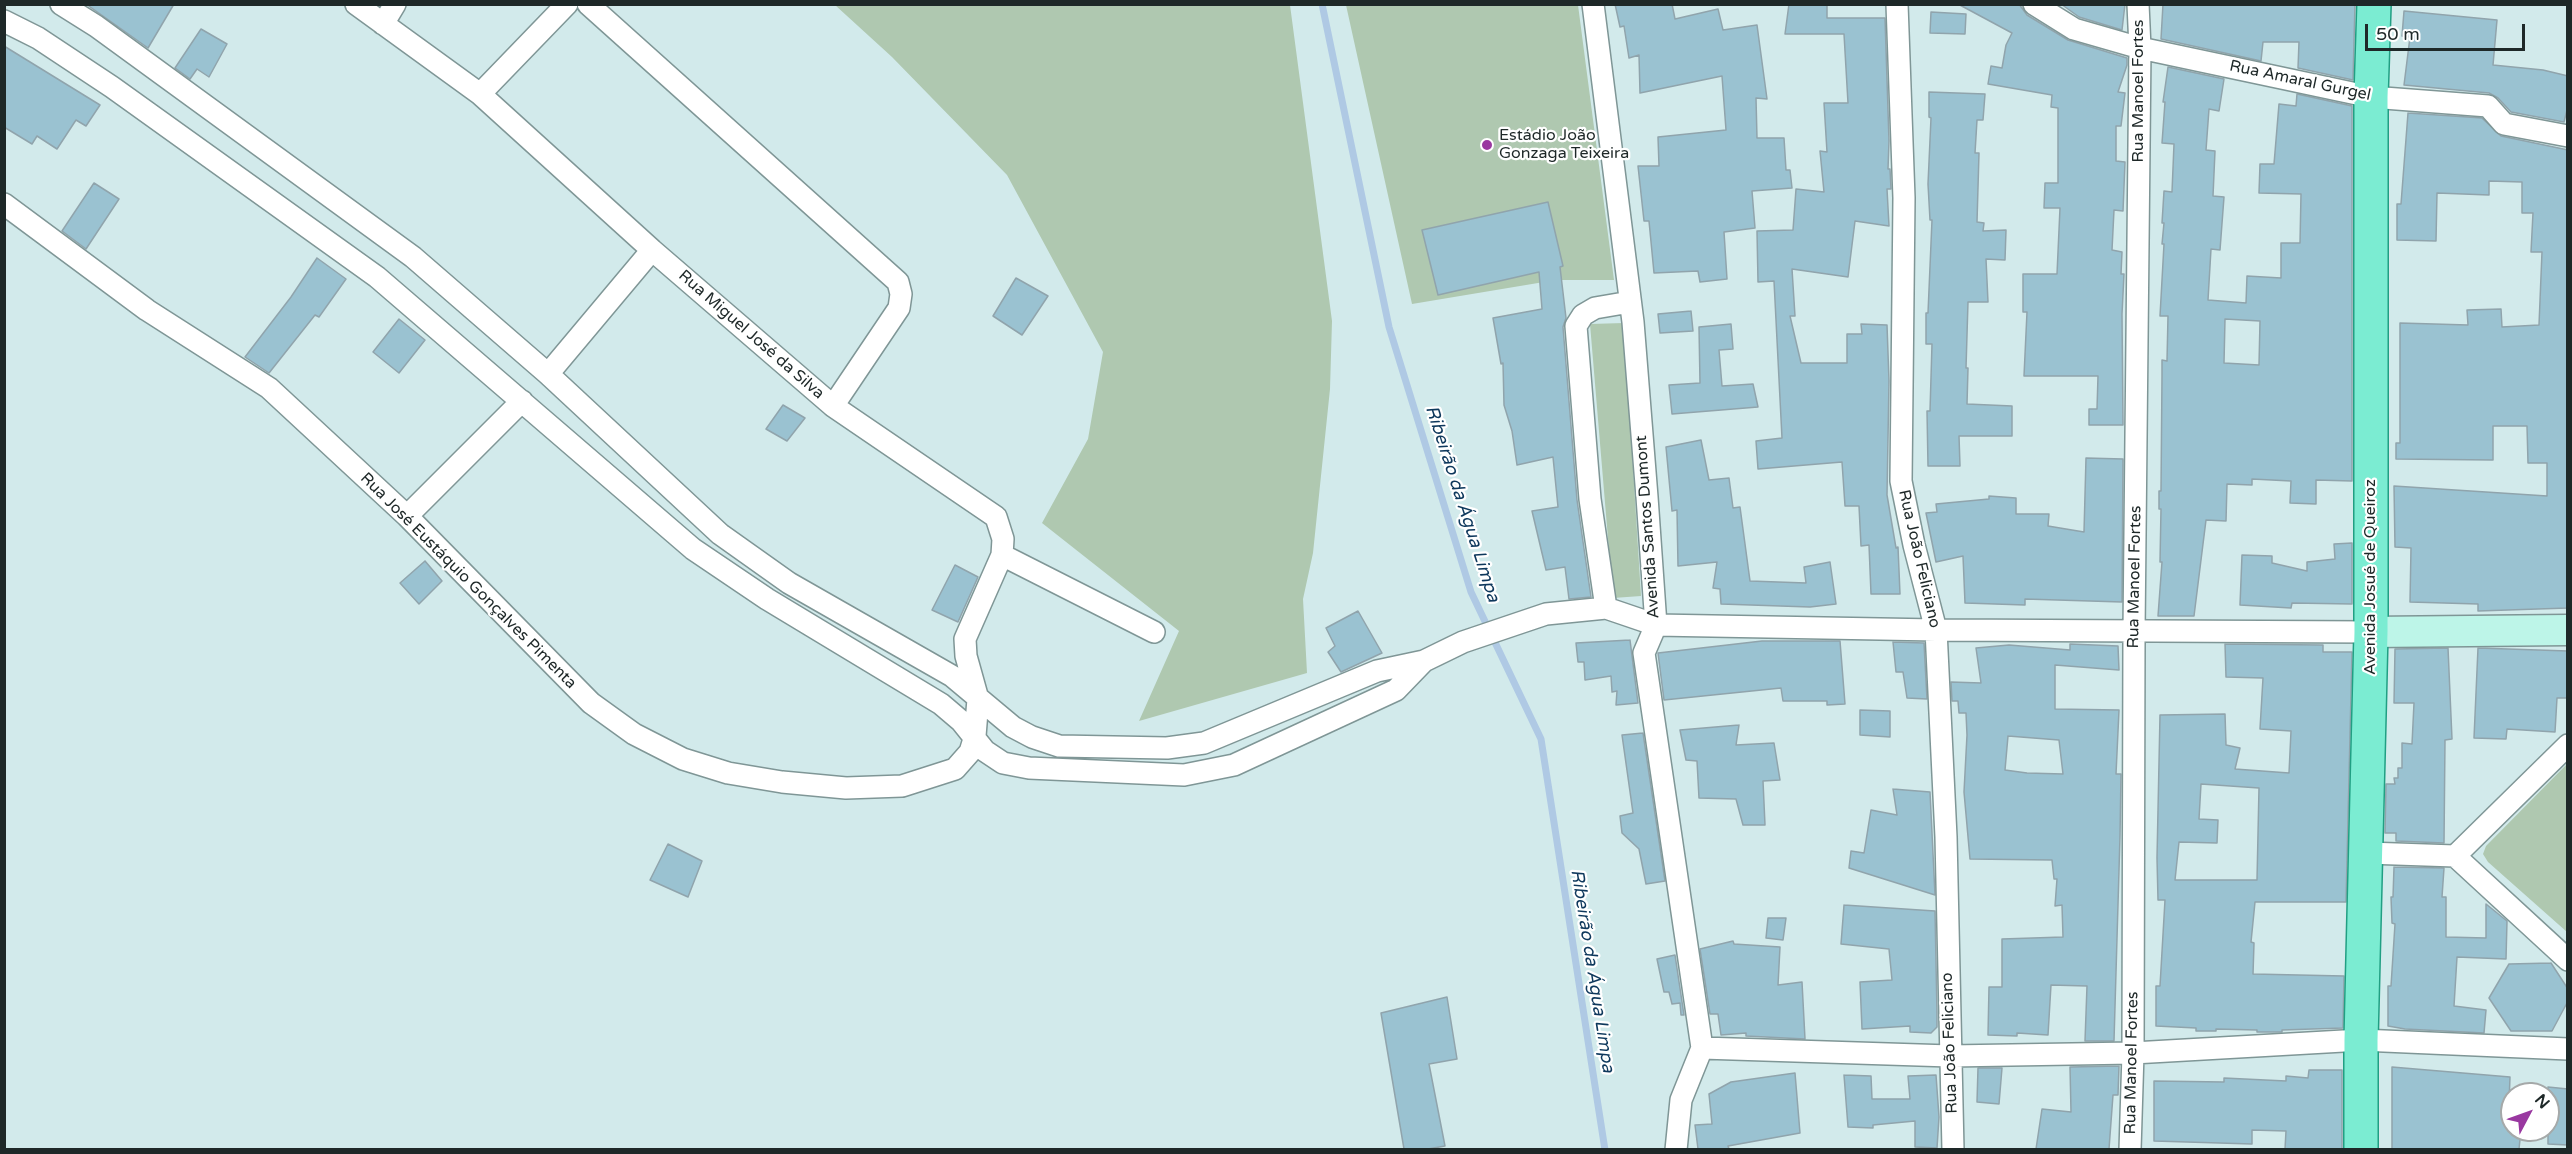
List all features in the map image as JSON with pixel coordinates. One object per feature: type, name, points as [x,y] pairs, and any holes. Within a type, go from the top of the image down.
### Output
[{"type":"main road","name":"Avenida Josué de Queiroz","points":[[2361,1149],[2361,1040],[2371,632],[2371,97],[2374,4]]},
{"type":"main road","points":[[2371,632],[2568,630]]},
{"type":"street","points":[[61,4],[105,33],[413,257],[548,374],[720,534],[789,583],[952,676],[1013,727],[1032,737],[1059,746],[1167,748],[1204,743],[1377,671],[1424,661],[1463,642],[1546,614],[1606,608],[1656,625],[2134,632],[2371,632]]},
{"type":"street","name":"Rua Miguel José da Silva","points":[[356,4],[480,94],[652,250],[833,406],[996,517],[1001,528],[1002,555]]},
{"type":"street","points":[[383,24],[395,4]]},
{"type":"street","points":[[480,94],[567,4]]},
{"type":"street","points":[[588,4],[898,282],[901,294],[898,308],[833,406]]},
{"type":"street","name":"Avenida Santos Dumont","points":[[1593,4],[1630,302],[1656,625],[1644,653],[1702,1048]]},
{"type":"street","name":"Rua João Feliciano","points":[[1897,4],[1904,198],[1900,481],[1936,630],[1946,837],[1953,1149]]},
{"type":"street","name":"Rua Amaral Gurgel","points":[[2034,4],[2074,29],[2140,48],[2371,97],[2488,106],[2504,124],[2568,136]]},
{"type":"street","name":"Rua Manoel Fortes","points":[[2130,1149],[2133,1053],[2139,4]]},
{"type":"street","points":[[4,21],[38,38],[112,87],[377,277],[693,549],[767,599],[941,704],[975,736],[985,751],[1003,764],[1029,768],[1184,775],[1234,765],[1396,690],[1424,661]]},
{"type":"street","name":"Rua José Eustáquio Gonçalves Pimenta","points":[[4,204],[147,310],[269,388],[407,516],[591,703],[634,734],[683,759],[728,773],[782,783],[846,788],[902,786],[955,769],[964,762],[975,736],[978,699]]},
{"type":"street","points":[[548,374],[652,250]]},
{"type":"street","points":[[1606,608],[1590,499],[1576,326],[1582,315],[1595,308],[1630,302]]},
{"type":"street","points":[[407,516],[522,401]]},
{"type":"street","points":[[978,699],[966,656],[965,639],[1002,555],[1154,632]]},
{"type":"street","points":[[2455,856],[2568,745]]},
{"type":"street","points":[[2367,853],[2455,856],[2568,960]]},
{"type":"street","points":[[1676,1149],[1681,1100],[1702,1048],[1950,1056],[2133,1053],[2361,1040],[2568,1049]]},
{"type":"green space","points":[[835,5],[1290,5],[1332,321],[1330,389],[1313,553],[1303,599],[1307,673],[1139,721],[1179,631],[1042,523],[1088,439],[1103,352],[1007,175],[892,57]]},
{"type":"green space","name":"Estádio João Gonzaga Teixeira","points":[[1346,5],[1578,5],[1614,280],[1556,280],[1412,304]]},
{"type":"green space","points":[[1624,323],[1641,596],[1613,598],[1590,324]]},
{"type":"green space","points":[[2567,764],[2567,932],[2488,862],[2483,854],[2486,846]]},
{"type":"building","points":[[86,4],[174,4],[148,48]]},
{"type":"building","points":[[1615,4],[1672,4],[1675,19],[1718,9],[1723,30],[1757,25],[1767,99],[1756,98],[1757,138],[1784,138],[1786,170],[1790,170],[1792,188],[1752,191],[1755,228],[1724,232],[1727,279],[1700,282],[1698,271],[1654,273],[1649,221],[1644,221],[1638,166],[1659,166],[1658,137],[1726,130],[1722,76],[1640,93],[1639,55],[1629,58],[1624,26],[1620,27]]},
{"type":"building","points":[[1789,4],[1827,4],[1827,18],[1885,18],[1888,169],[1890,169],[1891,189],[1887,189],[1889,226],[1855,221],[1848,277],[1792,269],[1795,316],[1790,316],[1801,363],[1847,363],[1847,334],[1862,334],[1861,324],[1887,325],[1889,381],[1887,495],[1896,548],[1898,547],[1900,594],[1871,594],[1869,545],[1861,546],[1859,506],[1845,506],[1842,462],[1758,469],[1756,441],[1782,438],[1774,281],[1758,282],[1757,231],[1793,230],[1796,189],[1824,192],[1820,151],[1827,152],[1824,103],[1848,103],[1844,34],[1785,34]]},
{"type":"building","points":[[1958,4],[2019,4],[2027,15],[2068,40],[2127,58],[2118,92],[2125,93],[2121,126],[2116,126],[2116,161],[2125,162],[2123,211],[2114,210],[2112,250],[2122,252],[2121,274],[2124,274],[2123,425],[2089,425],[2089,409],[2097,409],[2098,376],[2024,376],[2027,312],[2023,312],[2023,274],[2057,274],[2060,208],[2044,208],[2045,183],[2058,183],[2058,108],[2051,107],[2052,95],[1988,84],[1991,66],[2002,68],[2006,45],[2012,33]]},
{"type":"building","points":[[2061,4],[2125,4],[2122,30],[2079,17]]},
{"type":"building","points":[[2163,4],[2355,4],[2353,80],[2298,68],[2299,42],[2263,42],[2261,61],[2161,39]]},
{"type":"building","points":[[2404,11],[2497,20],[2493,65],[2543,70],[2568,76],[2568,106],[2564,122],[2511,112],[2498,98],[2489,93],[2404,85],[2410,37],[2402,36]]},
{"type":"building","points":[[1931,12],[1966,14],[1965,34],[1930,33]]},
{"type":"building","points":[[201,29],[227,44],[209,77],[197,69],[190,79],[175,68]]},
{"type":"building","points":[[4,46],[100,105],[86,126],[76,120],[57,149],[37,136],[32,144],[4,127]]},
{"type":"building","points":[[2168,67],[2224,79],[2219,111],[2209,109],[2206,150],[2215,151],[2213,196],[2224,197],[2220,250],[2211,249],[2208,300],[2246,303],[2247,276],[2281,278],[2281,243],[2300,243],[2301,194],[2259,193],[2260,164],[2274,164],[2279,104],[2296,106],[2297,94],[2352,106],[2352,481],[2316,480],[2316,504],[2290,503],[2291,481],[2252,479],[2252,485],[2227,484],[2226,521],[2206,520],[2194,616],[2158,616],[2162,562],[2160,562],[2159,491],[2161,491],[2162,360],[2167,361],[2168,316],[2160,316],[2164,244],[2162,244],[2164,223],[2162,223],[2164,191],[2172,192],[2174,144],[2162,143],[2165,102],[2163,102]],"holes":[[[2225,319],[2260,321],[2259,365],[2224,363]]]},
{"type":"building","points":[[1929,92],[1985,94],[1983,120],[1977,120],[1975,153],[1979,153],[1977,222],[1984,223],[1983,231],[2006,230],[2005,260],[1986,259],[1988,302],[1968,302],[1967,404],[2012,406],[2012,436],[1959,436],[1960,466],[1928,466],[1927,411],[1930,411],[1932,344],[1926,344],[1932,220],[1930,220],[1928,184],[1931,118],[1929,117]]},
{"type":"building","points":[[2408,113],[2482,118],[2501,136],[2568,150],[2568,608],[2478,611],[2478,604],[2410,602],[2411,548],[2395,547],[2394,486],[2547,496],[2547,463],[2528,463],[2527,426],[2493,426],[2493,460],[2396,459],[2396,443],[2400,443],[2400,323],[2468,325],[2467,310],[2501,309],[2502,327],[2539,325],[2542,252],[2531,252],[2533,213],[2522,213],[2522,182],[2489,181],[2489,195],[2437,193],[2436,241],[2397,240],[2397,204],[2401,204]]},
{"type":"building","points":[[94,183],[119,199],[86,249],[62,231]]},
{"type":"building","points":[[1548,202],[1563,266],[1560,267],[1566,318],[1563,327],[1577,500],[1591,597],[1569,599],[1565,567],[1546,570],[1532,511],[1558,507],[1553,457],[1517,465],[1512,431],[1504,405],[1503,363],[1501,364],[1493,318],[1542,309],[1539,272],[1438,295],[1422,230]]},
{"type":"building","points":[[317,258],[346,279],[319,317],[315,315],[269,373],[245,357],[291,297]]},
{"type":"building","points":[[1016,278],[1048,296],[1022,335],[993,316]]},
{"type":"building","points":[[1691,311],[1693,331],[1660,333],[1658,314]]},
{"type":"building","points":[[399,319],[425,340],[399,373],[373,352]]},
{"type":"building","points":[[1731,324],[1733,349],[1719,350],[1722,386],[1753,384],[1758,407],[1672,414],[1669,385],[1700,383],[1699,327]]},
{"type":"building","points":[[783,405],[805,418],[787,441],[766,429]]},
{"type":"building","points":[[1701,440],[1709,480],[1729,478],[1733,508],[1740,507],[1750,581],[1806,583],[1804,567],[1830,562],[1836,604],[1810,607],[1721,604],[1720,589],[1713,588],[1717,562],[1678,566],[1677,510],[1672,511],[1666,447]]},
{"type":"building","points":[[2086,458],[2123,459],[2122,602],[2025,599],[2025,605],[1965,603],[1963,556],[1936,562],[1926,513],[1937,512],[1936,504],[1989,499],[1989,496],[2016,498],[2016,514],[2049,514],[2048,526],[2084,532]]},
{"type":"building","points":[[2352,543],[2352,604],[2292,603],[2291,608],[2240,605],[2242,555],[2272,556],[2272,563],[2307,571],[2307,562],[2335,559],[2334,544]]},
{"type":"building","points":[[425,561],[442,581],[419,604],[400,583]]},
{"type":"building","points":[[955,565],[978,577],[958,622],[932,610]]},
{"type":"building","points":[[1358,611],[1382,653],[1341,672],[1328,652],[1335,646],[1326,628]]},
{"type":"building","points":[[1630,640],[1638,703],[1616,705],[1617,691],[1612,692],[1611,676],[1585,680],[1584,662],[1578,662],[1576,643]]},
{"type":"building","points":[[1762,641],[1840,641],[1845,704],[1827,705],[1827,701],[1783,701],[1781,688],[1664,700],[1658,653]]},
{"type":"building","points":[[1893,642],[1924,643],[1927,699],[1907,698],[1903,672],[1896,672]]},
{"type":"building","points":[[2070,644],[2118,646],[2119,670],[2055,665],[2055,709],[2119,710],[2116,774],[2121,774],[2114,1041],[2085,1041],[2087,986],[2051,985],[2048,1035],[2017,1033],[2017,1036],[1988,1035],[1989,987],[2002,987],[2002,939],[2063,937],[2062,905],[2055,906],[2057,879],[2054,879],[2052,860],[1970,859],[1964,792],[1966,713],[1959,713],[1958,701],[1952,701],[1951,682],[1981,683],[1976,648],[2009,645],[2070,650]],"holes":[[[2008,736],[2059,740],[2063,774],[2005,770]]]},
{"type":"building","points":[[2225,644],[2323,645],[2323,652],[2352,652],[2346,902],[2255,902],[2251,942],[2254,943],[2253,974],[2344,976],[2343,1028],[2257,1032],[2257,1030],[2216,1029],[2216,1031],[2196,1031],[2196,1028],[2156,1026],[2156,986],[2160,986],[2165,900],[2158,900],[2160,715],[2225,714],[2226,745],[2240,748],[2235,769],[2289,773],[2291,731],[2260,729],[2263,678],[2226,677]],"holes":[[[2201,784],[2259,788],[2257,880],[2175,880],[2179,842],[2217,843],[2218,820],[2199,819]]]},
{"type":"building","points":[[2448,648],[2452,739],[2445,740],[2444,843],[2396,841],[2396,833],[2385,833],[2386,784],[2395,784],[2394,778],[2398,778],[2398,768],[2402,768],[2402,743],[2412,744],[2414,703],[2394,703],[2395,649]]},
{"type":"building","points":[[2478,648],[2568,651],[2568,698],[2557,698],[2555,732],[2507,729],[2506,739],[2474,738]]},
{"type":"building","points":[[1860,710],[1890,711],[1890,737],[1860,735]]},
{"type":"building","points":[[1739,725],[1736,745],[1774,743],[1780,780],[1763,781],[1765,825],[1743,825],[1736,799],[1699,798],[1697,761],[1686,760],[1680,730]]},
{"type":"building","points":[[1643,733],[1665,881],[1646,884],[1639,849],[1622,833],[1620,816],[1633,813],[1622,735]]},
{"type":"building","points":[[1893,789],[1930,792],[1935,895],[1849,868],[1851,851],[1864,853],[1871,810],[1897,815]]},
{"type":"building","points":[[668,844],[702,861],[688,897],[650,880]]},
{"type":"building","points":[[2394,867],[2444,868],[2442,897],[2446,897],[2446,937],[2486,938],[2486,904],[2507,921],[2506,959],[2457,957],[2454,1006],[2486,1010],[2484,1033],[2388,1026],[2388,986],[2391,986],[2395,924],[2392,923],[2391,897],[2393,897]]},
{"type":"building","points":[[1844,905],[1935,911],[1937,1027],[1931,1033],[1910,1032],[1910,1026],[1862,1029],[1860,982],[1892,980],[1889,949],[1841,944]]},
{"type":"building","points":[[1768,918],[1786,918],[1783,940],[1766,938]]},
{"type":"building","points":[[1733,941],[1734,944],[1780,947],[1778,985],[1802,982],[1805,1039],[1746,1036],[1746,1033],[1721,1035],[1718,1014],[1710,1014],[1700,949]]},
{"type":"building","points":[[1675,955],[1684,1015],[1681,1015],[1680,1003],[1672,1004],[1669,992],[1664,992],[1657,959]]},
{"type":"building","points":[[2551,963],[2568,989],[2568,1001],[2552,1031],[2511,1031],[2489,998],[2509,964]]},
{"type":"building","points":[[1447,997],[1457,1059],[1429,1064],[1445,1146],[1404,1149],[1381,1013]]},
{"type":"building","points":[[2119,1066],[2118,1095],[2113,1095],[2109,1149],[2036,1149],[2042,1109],[2071,1112],[2070,1067]]},
{"type":"building","points":[[2392,1067],[2510,1077],[2510,1082],[2500,1082],[2500,1142],[2520,1142],[2519,1149],[2392,1149]]},
{"type":"building","points":[[1978,1068],[2002,1068],[1999,1104],[1977,1102]]},
{"type":"building","points":[[2309,1070],[2342,1070],[2342,1149],[2285,1149],[2286,1131],[2252,1130],[2252,1144],[2154,1141],[2154,1081],[2224,1082],[2224,1078],[2286,1081],[2286,1076],[2308,1078]]},
{"type":"building","points":[[1795,1073],[1800,1133],[1728,1146],[1729,1149],[1698,1149],[1695,1125],[1712,1124],[1709,1094],[1731,1082]]},
{"type":"building","points":[[1844,1075],[1871,1076],[1872,1099],[1910,1099],[1908,1076],[1936,1075],[1939,1117],[1937,1148],[1915,1147],[1915,1121],[1873,1125],[1873,1128],[1848,1127]]},
{"type":"building","points":[[2560,1088],[2568,1089],[2568,1145],[2548,1144],[2548,1142],[2560,1142]]},
{"type":"waterway","name":"Ribeirão da Água Limpa","points":[[1322,4],[1389,327],[1471,592],[1541,739],[1605,1150]]},
{"type":"place","name":"Estádio João Gonzaga Teixeira","points":[[1487,145]]}]
